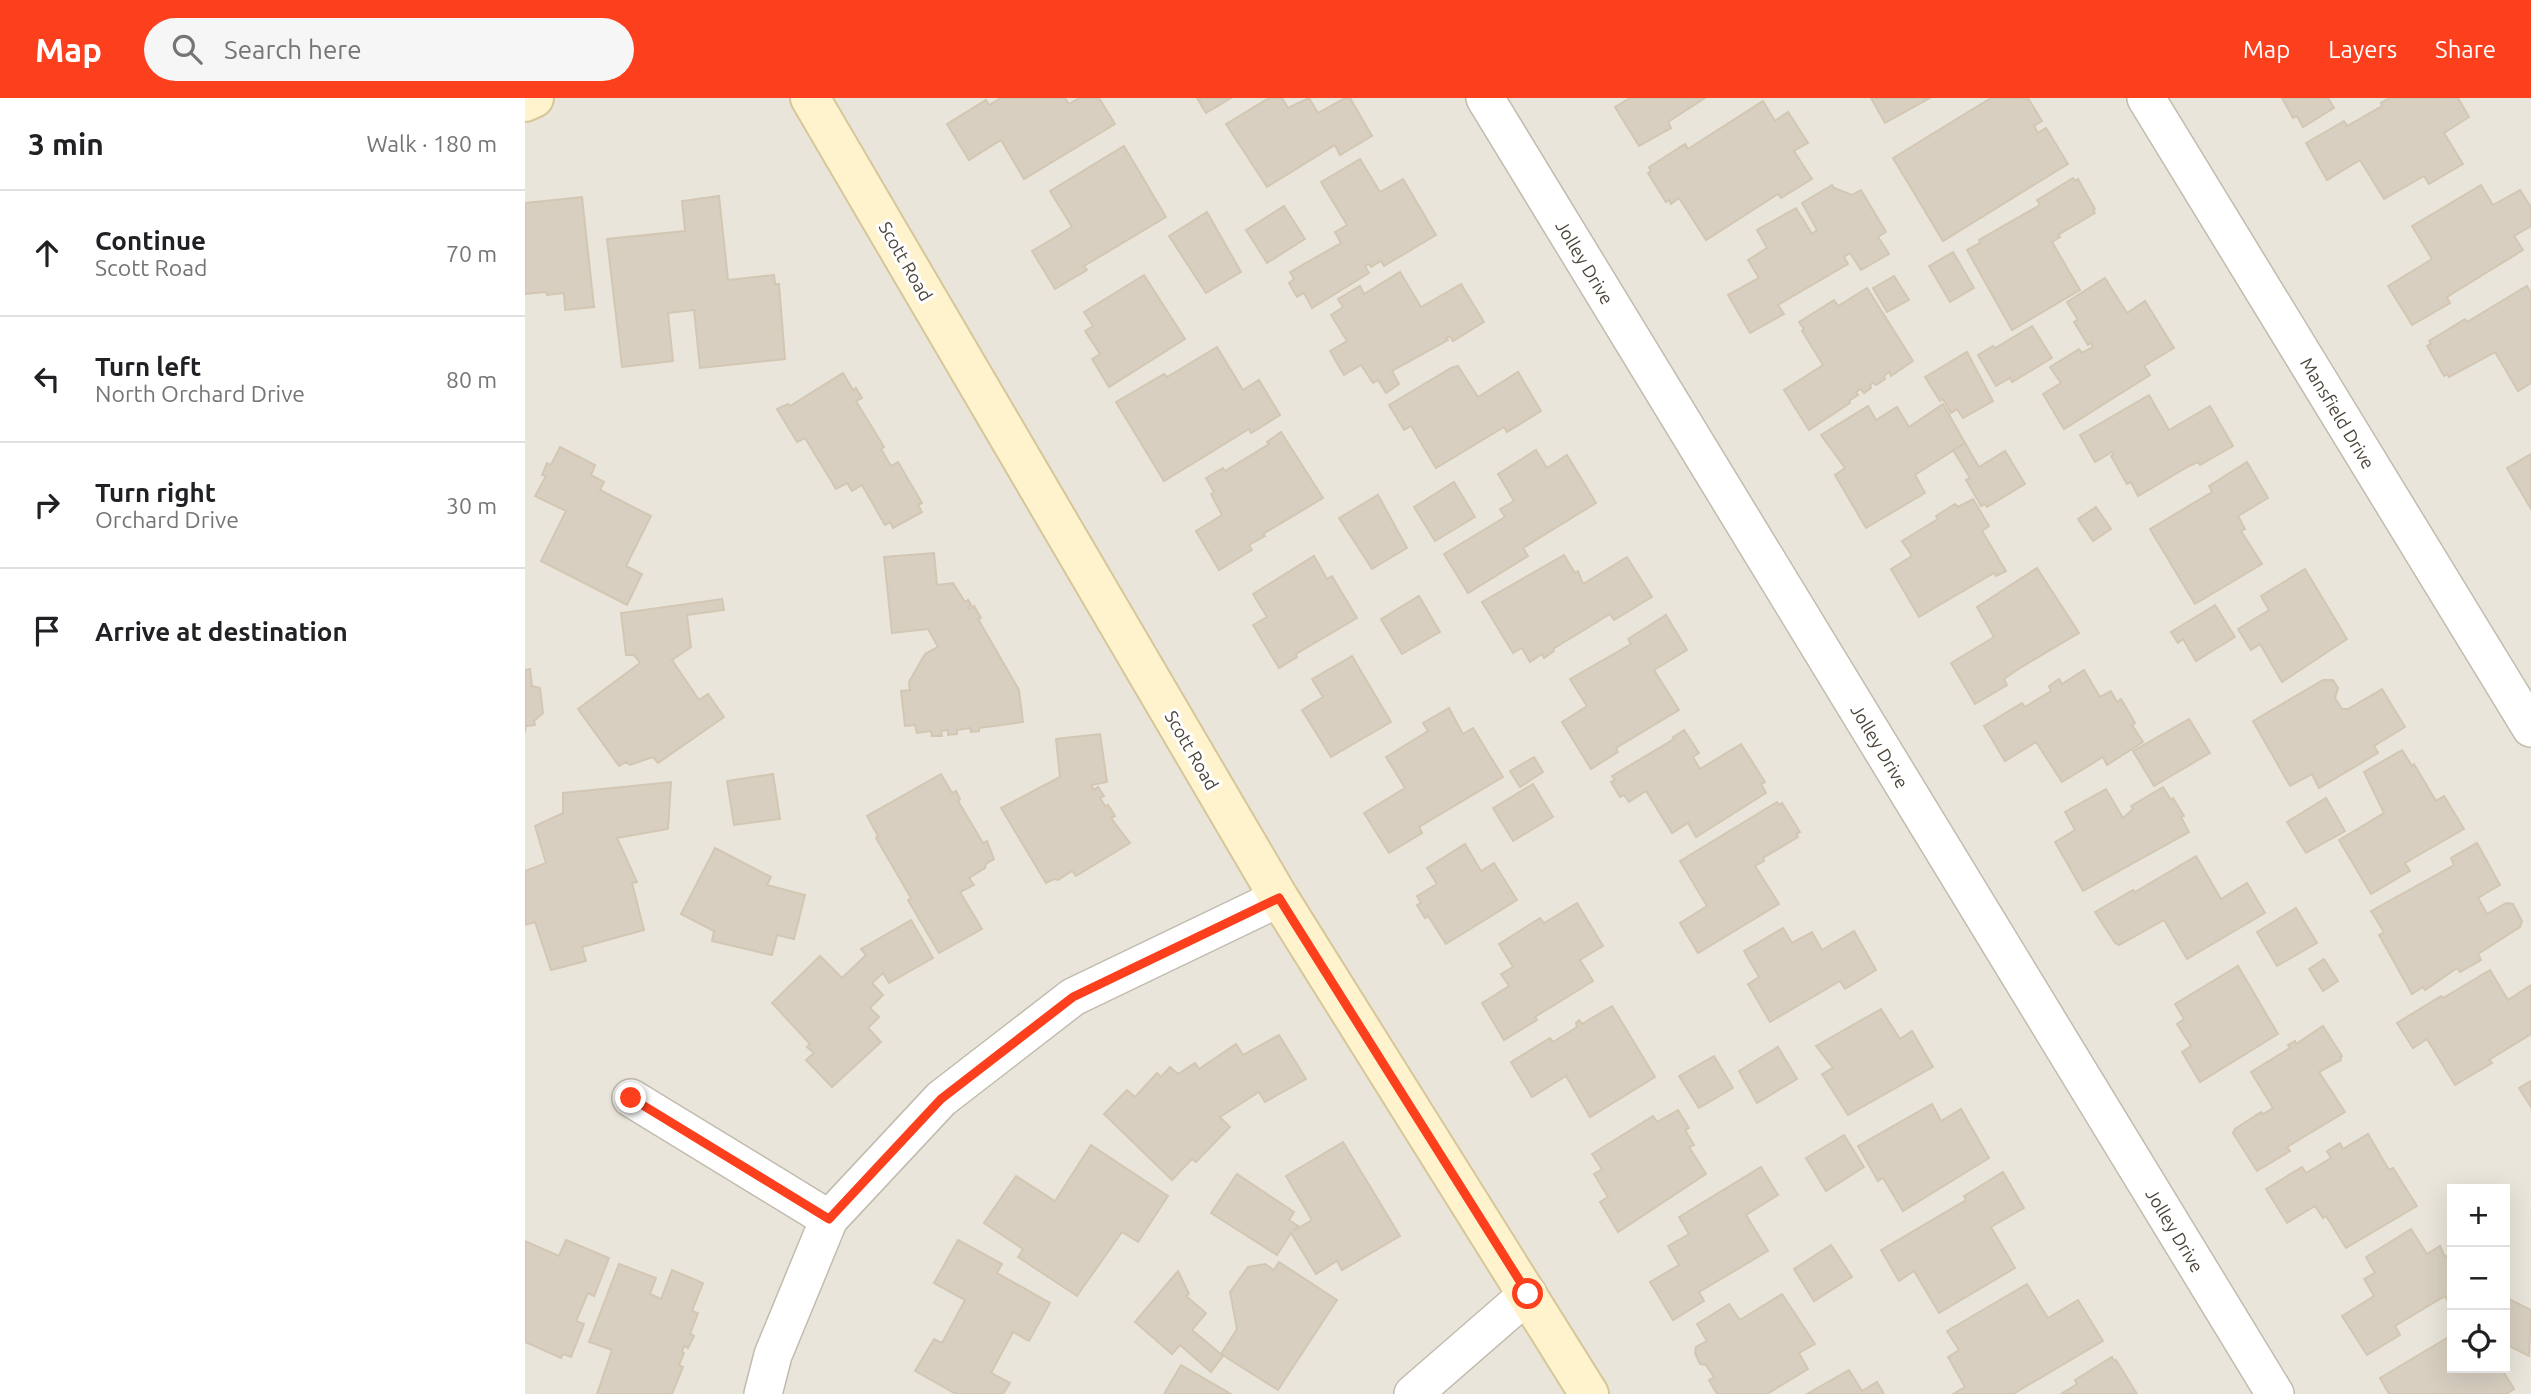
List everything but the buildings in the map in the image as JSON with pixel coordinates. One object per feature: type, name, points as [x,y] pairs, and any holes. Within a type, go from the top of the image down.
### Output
[{"type":"street","points":[[525,102],[534,98]]},
{"type":"street","name":"Scott Road","points":[[810,98],[1279,898],[1589,1394]]},
{"type":"street","name":"Jolley Drive","points":[[1485,98],[2275,1394]]},
{"type":"street","name":"Mansfield Drive","points":[[2146,98],[2531,728]]},
{"type":"street","points":[[763,1394],[773,1355],[829,1219],[941,1099],[1073,997],[1279,898]]},
{"type":"street","points":[[631,1098],[829,1219]]},
{"type":"street","points":[[1413,1394],[1528,1294]]},
{"type":"shaded area","points":[[525,98],[2531,98],[2531,1394],[525,1394]]},
{"type":"route","points":[[631,1098],[829,1219],[941,1099],[1073,997],[1279,898],[1528,1294]]}]
